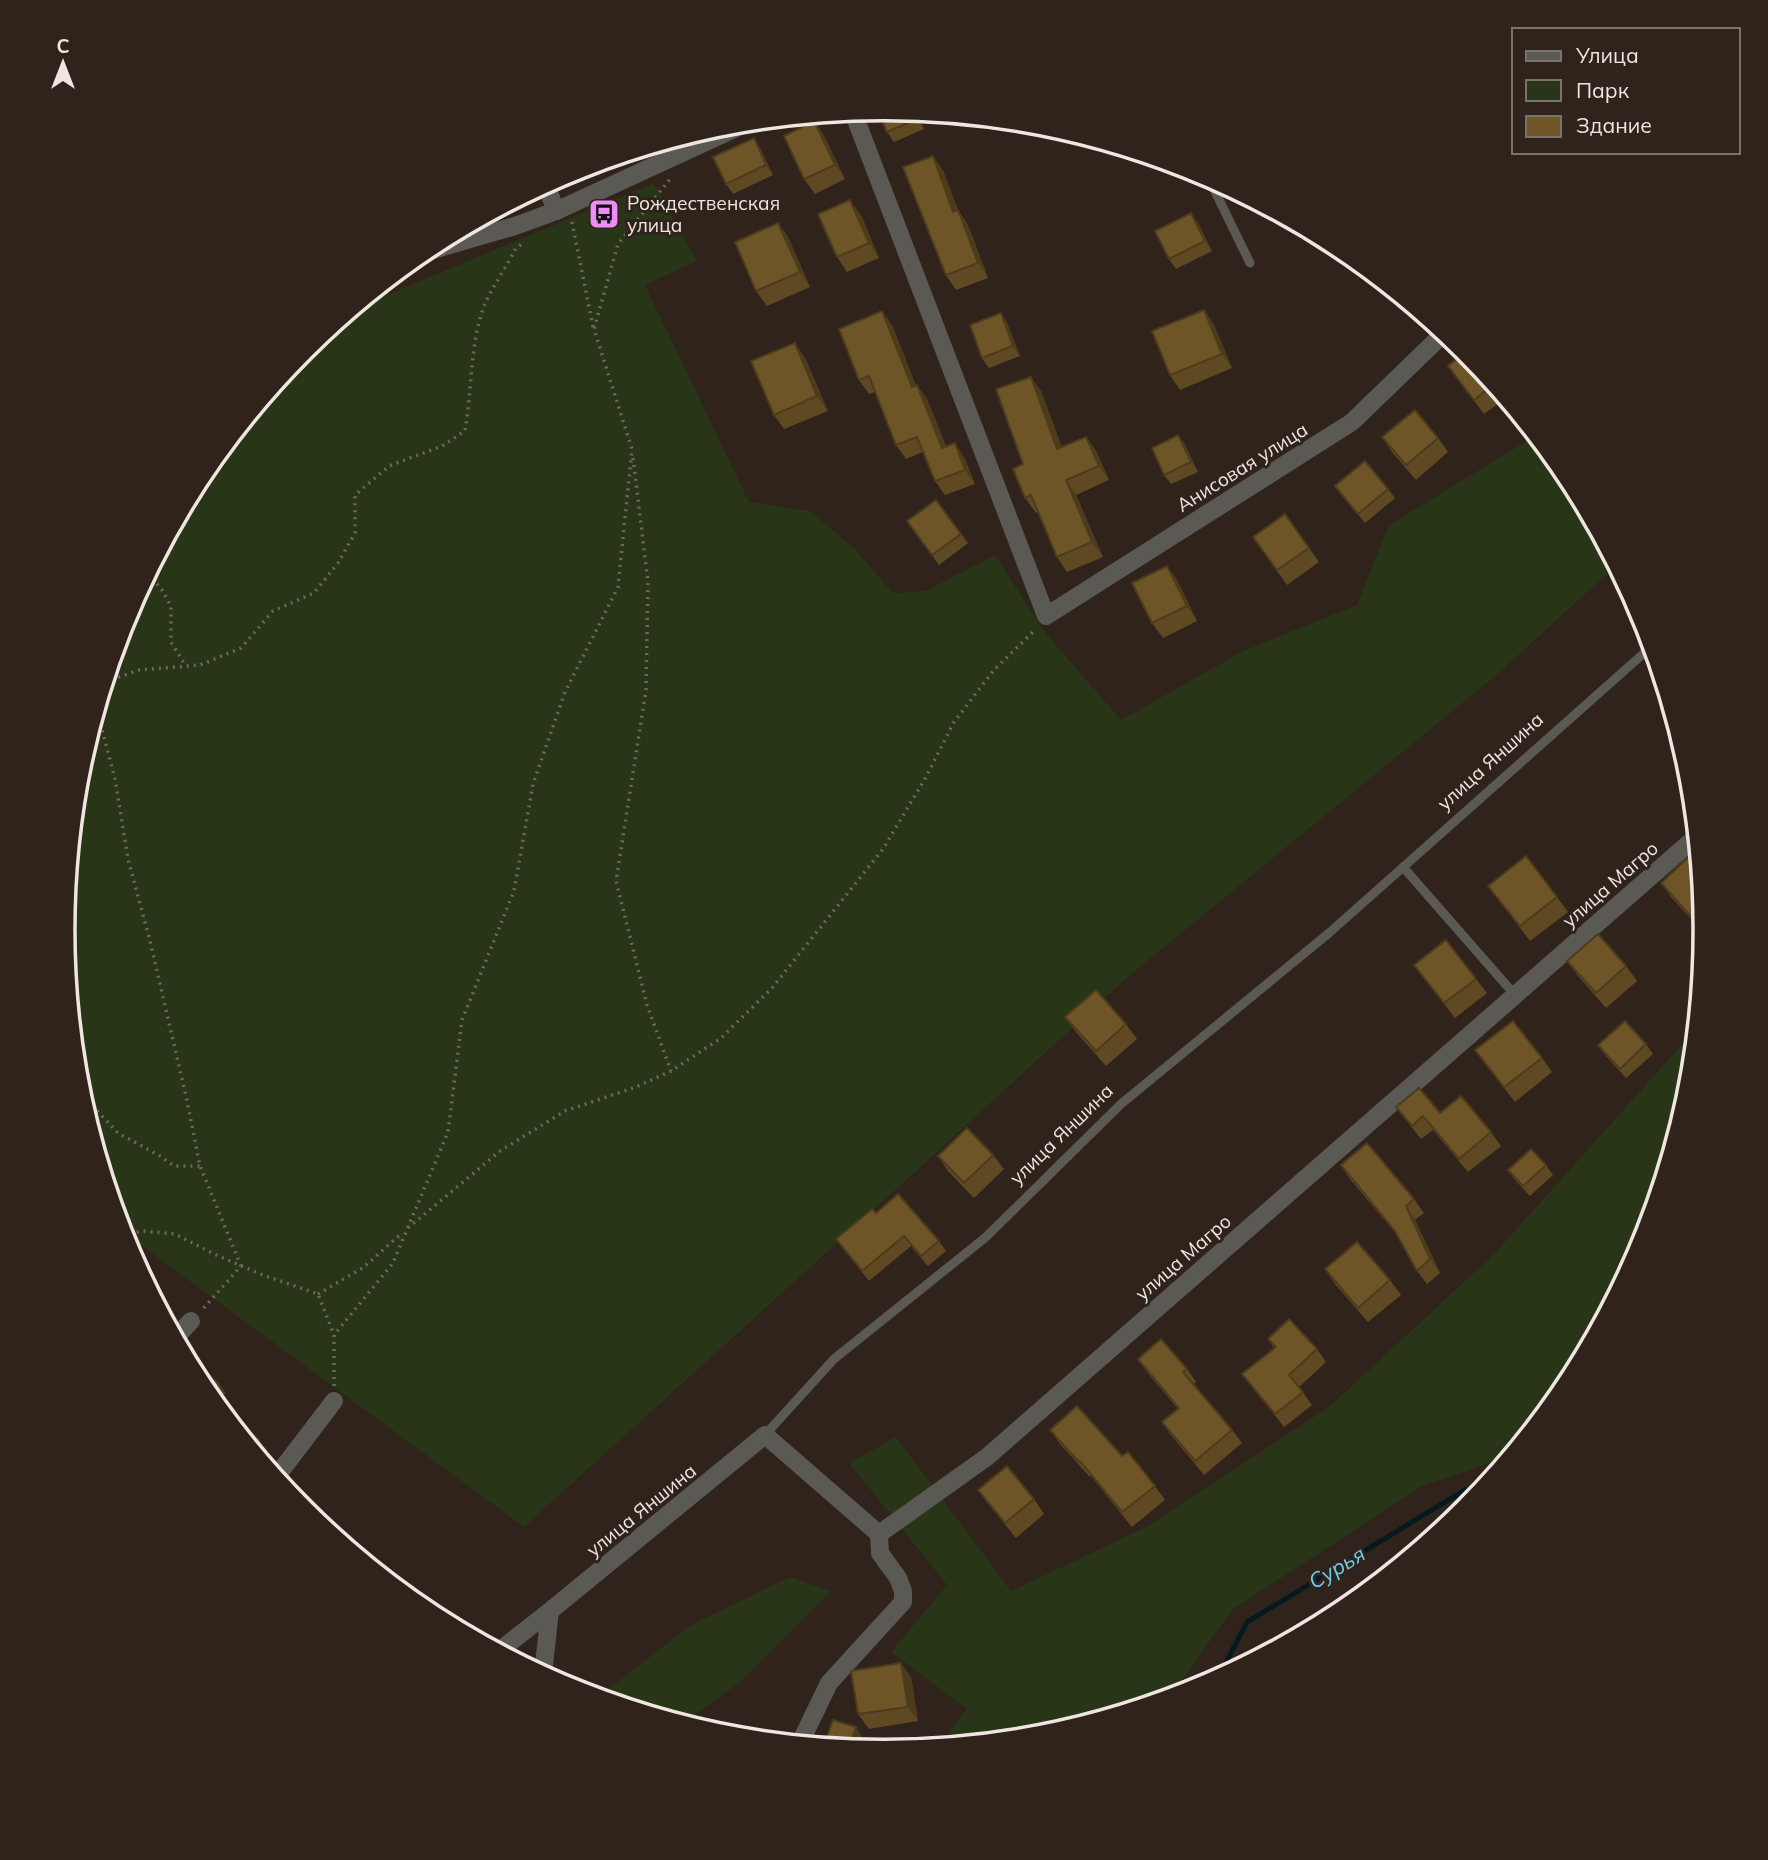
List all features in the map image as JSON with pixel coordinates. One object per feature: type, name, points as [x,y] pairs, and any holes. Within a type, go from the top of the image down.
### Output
[{"type":"street","points":[[857,122],[1046,616]]},
{"type":"street","points":[[461,242],[515,226],[562,208],[706,142]]},
{"type":"street","points":[[552,193],[562,208]]},
{"type":"street","name":"Анисовая улица","points":[[1046,616],[1352,422],[1437,340]]},
{"type":"street","name":"улица Магро","points":[[879,1534],[987,1457],[1688,844]]},
{"type":"street","points":[[182,1330],[191,1321]]},
{"type":"street","points":[[282,1469],[334,1401]]},
{"type":"street","points":[[765,1435],[879,1534],[880,1553],[898,1578],[903,1591],[903,1602],[829,1683],[804,1734]]},
{"type":"street","name":"улица Яншина","points":[[507,1645],[765,1435]]},
{"type":"street","points":[[545,1664],[550,1611]]},
{"type":"lane","points":[[1216,193],[1250,263]]},
{"type":"lane","name":"улица Яншина","points":[[765,1435],[834,1359],[986,1237],[1121,1104],[1329,933],[1643,653]]},
{"type":"lane","points":[[1403,866],[1515,995]]},
{"type":"path","points":[[594,330],[618,244],[669,179]]},
{"type":"path","points":[[562,208],[594,330],[632,449],[648,582],[646,691],[616,881],[647,1005],[671,1071]]},
{"type":"path","points":[[116,678],[139,670],[200,665],[241,649],[273,611],[314,593],[338,563],[355,533],[355,495],[389,466],[442,446],[465,431],[470,407],[471,369],[484,306],[516,248],[527,239]]},
{"type":"path","points":[[334,1335],[393,1263],[448,1132],[462,1020],[514,891],[533,784],[565,692],[618,587],[632,449]]},
{"type":"path","points":[[155,581],[171,606],[171,642],[185,666]]},
{"type":"path","points":[[318,1294],[363,1267],[500,1151],[565,1111],[636,1087],[671,1071],[722,1038],[772,988],[883,849],[926,777],[954,722],[995,670],[1046,616]]},
{"type":"path","points":[[102,727],[115,779],[128,859],[150,941],[200,1166],[241,1266]]},
{"type":"path","points":[[96,1110],[118,1133],[174,1166],[200,1166]]},
{"type":"path","points":[[135,1233],[174,1234],[241,1266],[318,1294],[334,1335],[334,1401]]},
{"type":"path","points":[[191,1321],[241,1266]]},
{"type":"green space","points":[[654,183],[697,261],[645,285],[749,502],[810,511],[855,549],[893,593],[926,591],[995,555],[1044,631],[1121,720],[1243,651],[1357,605],[1389,525],[1528,440],[1584,526],[1609,572],[1493,678],[1129,976],[524,1527],[139,1244],[118,1190],[103,1139],[82,1036],[75,930],[82,824],[103,721],[118,670],[137,621],[184,526],[242,438],[312,358],[380,298]]},
{"type":"green space","points":[[1685,1041],[1665,1139],[1650,1190],[1609,1288],[1556,1379],[1526,1422],[1492,1463],[1422,1486],[1232,1610],[1181,1682],[1144,1696],[1042,1723],[946,1736],[967,1709],[891,1652],[947,1585],[849,1463],[896,1437],[1011,1591],[1148,1526],[1329,1407],[1494,1254]]},
{"type":"green space","points":[[790,1577],[831,1591],[739,1683],[694,1715],[608,1690],[691,1625]]},
{"type":"building","points":[[882,121],[910,122],[887,132]]},
{"type":"building","points":[[816,124],[835,165],[804,179],[784,136],[805,125]]},
{"type":"building","points":[[754,138],[766,165],[726,184],[713,157]]},
{"type":"building","points":[[933,156],[953,212],[958,210],[978,263],[946,275],[903,167]]},
{"type":"building","points":[[850,200],[869,243],[837,257],[818,214]]},
{"type":"building","points":[[1191,213],[1205,241],[1169,259],[1155,231]]},
{"type":"building","points":[[778,223],[800,272],[756,291],[735,242]]},
{"type":"building","points":[[1204,310],[1222,354],[1170,375],[1152,331]]},
{"type":"building","points":[[882,311],[912,387],[917,385],[942,448],[955,443],[965,470],[935,481],[917,437],[896,445],[869,376],[859,380],[839,329]]},
{"type":"building","points":[[1001,313],[1013,346],[982,358],[970,325]]},
{"type":"building","points":[[795,343],[817,396],[774,415],[751,361]]},
{"type":"building","points":[[1457,359],[1486,391],[1474,400],[1448,366]]},
{"type":"building","points":[[1031,377],[1057,449],[1086,437],[1099,466],[1066,480],[1092,542],[1057,557],[1031,495],[1025,498],[1013,469],[1023,464],[996,389]]},
{"type":"building","points":[[1415,410],[1438,438],[1406,465],[1382,437]]},
{"type":"building","points":[[1178,435],[1191,462],[1164,475],[1152,448]]},
{"type":"building","points":[[1365,461],[1388,489],[1358,514],[1335,486]]},
{"type":"building","points":[[936,500],[961,534],[932,555],[907,521]]},
{"type":"building","points":[[1285,514],[1309,548],[1277,570],[1253,537]]},
{"type":"building","points":[[1167,566],[1187,606],[1152,623],[1132,583]]},
{"type":"building","points":[[1526,856],[1557,897],[1520,926],[1488,886]]},
{"type":"building","points":[[1689,856],[1693,918],[1661,883]]},
{"type":"building","points":[[1598,934],[1626,966],[1596,993],[1567,961]]},
{"type":"building","points":[[1446,940],[1476,979],[1444,1003],[1414,965]]},
{"type":"building","points":[[1096,990],[1126,1024],[1096,1051],[1065,1017]]},
{"type":"building","points":[[1513,1021],[1542,1058],[1504,1087],[1475,1050]]},
{"type":"building","points":[[1625,1021],[1646,1044],[1620,1069],[1598,1045]]},
{"type":"building","points":[[1419,1088],[1440,1113],[1461,1096],[1491,1132],[1459,1159],[1423,1116],[1412,1126],[1396,1107]]},
{"type":"building","points":[[967,1128],[993,1155],[964,1183],[938,1156]]},
{"type":"building","points":[[1367,1143],[1414,1199],[1406,1206],[1430,1259],[1417,1271],[1395,1231],[1341,1165]]},
{"type":"building","points":[[1531,1149],[1546,1165],[1523,1186],[1508,1170]]},
{"type":"building","points":[[898,1194],[939,1241],[921,1256],[904,1236],[862,1271],[836,1239],[872,1209],[876,1213]]},
{"type":"building","points":[[1357,1242],[1390,1280],[1358,1308],[1325,1269]]},
{"type":"building","points":[[1289,1319],[1317,1349],[1289,1375],[1303,1392],[1275,1414],[1242,1374],[1276,1347],[1268,1339]]},
{"type":"building","points":[[1161,1339],[1187,1369],[1183,1372],[1232,1430],[1195,1461],[1162,1422],[1179,1408],[1138,1359]]},
{"type":"building","points":[[1077,1406],[1122,1456],[1128,1452],[1155,1486],[1122,1512],[1050,1430]]},
{"type":"building","points":[[1007,1466],[1034,1499],[1005,1523],[978,1490]]},
{"type":"building","points":[[901,1663],[908,1707],[858,1714],[851,1671]]},
{"type":"building","points":[[833,1720],[856,1727],[852,1738],[827,1737]]},
{"type":"waterway","name":"Сурья","points":[[1226,1662],[1247,1622],[1467,1490]]},
{"type":"place","name":"Рождественская улица","points":[[604,214]]}]
